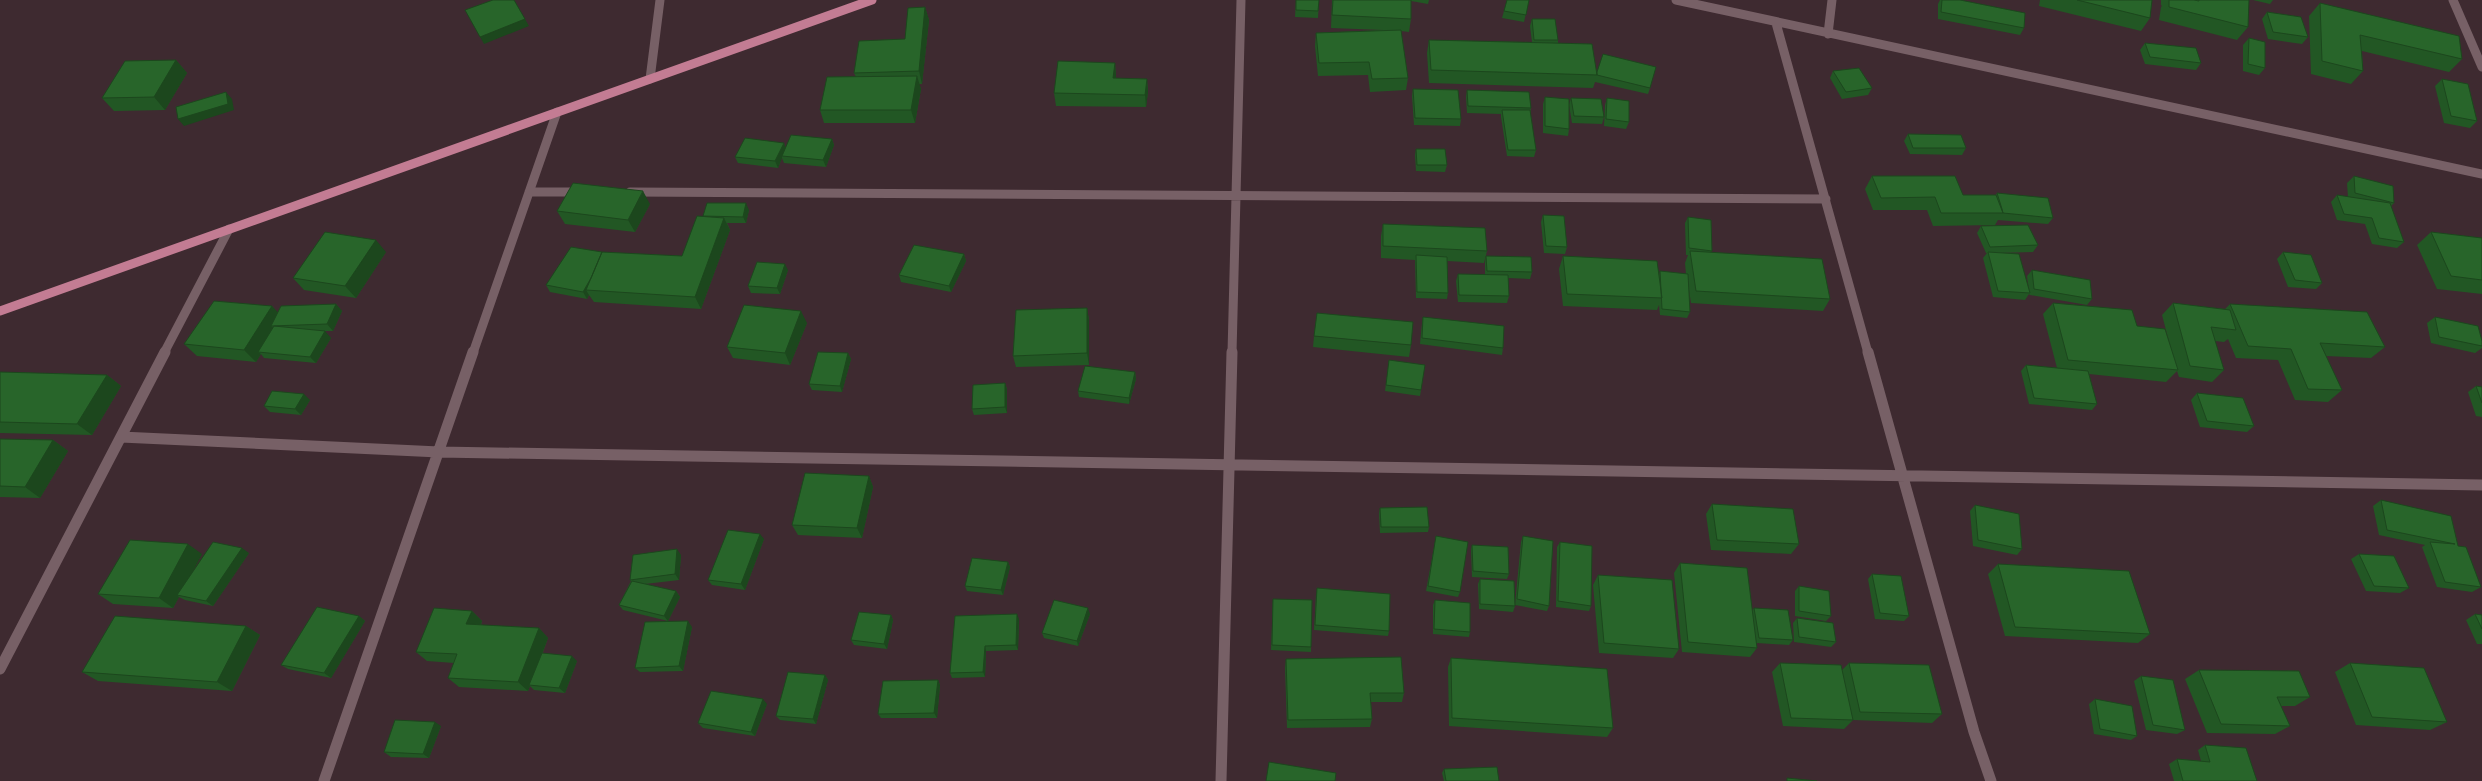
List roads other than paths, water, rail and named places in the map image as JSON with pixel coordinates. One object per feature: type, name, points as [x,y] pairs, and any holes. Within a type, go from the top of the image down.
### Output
[{"type":"main road","points":[[0,311],[872,0]]},
{"type":"street","points":[[650,79],[660,0]]},
{"type":"street","points":[[1221,781],[1241,0]]},
{"type":"street","points":[[1676,0],[1776,23],[2482,174]]},
{"type":"street","points":[[1828,34],[1832,0]]},
{"type":"street","points":[[2454,0],[2482,67]]},
{"type":"street","points":[[1776,23],[1974,732],[1991,781]]},
{"type":"street","points":[[324,781],[557,112]]},
{"type":"street","points":[[529,192],[593,192]]},
{"type":"street","points":[[616,192],[1826,199]]},
{"type":"street","points":[[0,669],[229,229]]},
{"type":"street","points":[[121,437],[439,452],[2482,484]]}]
